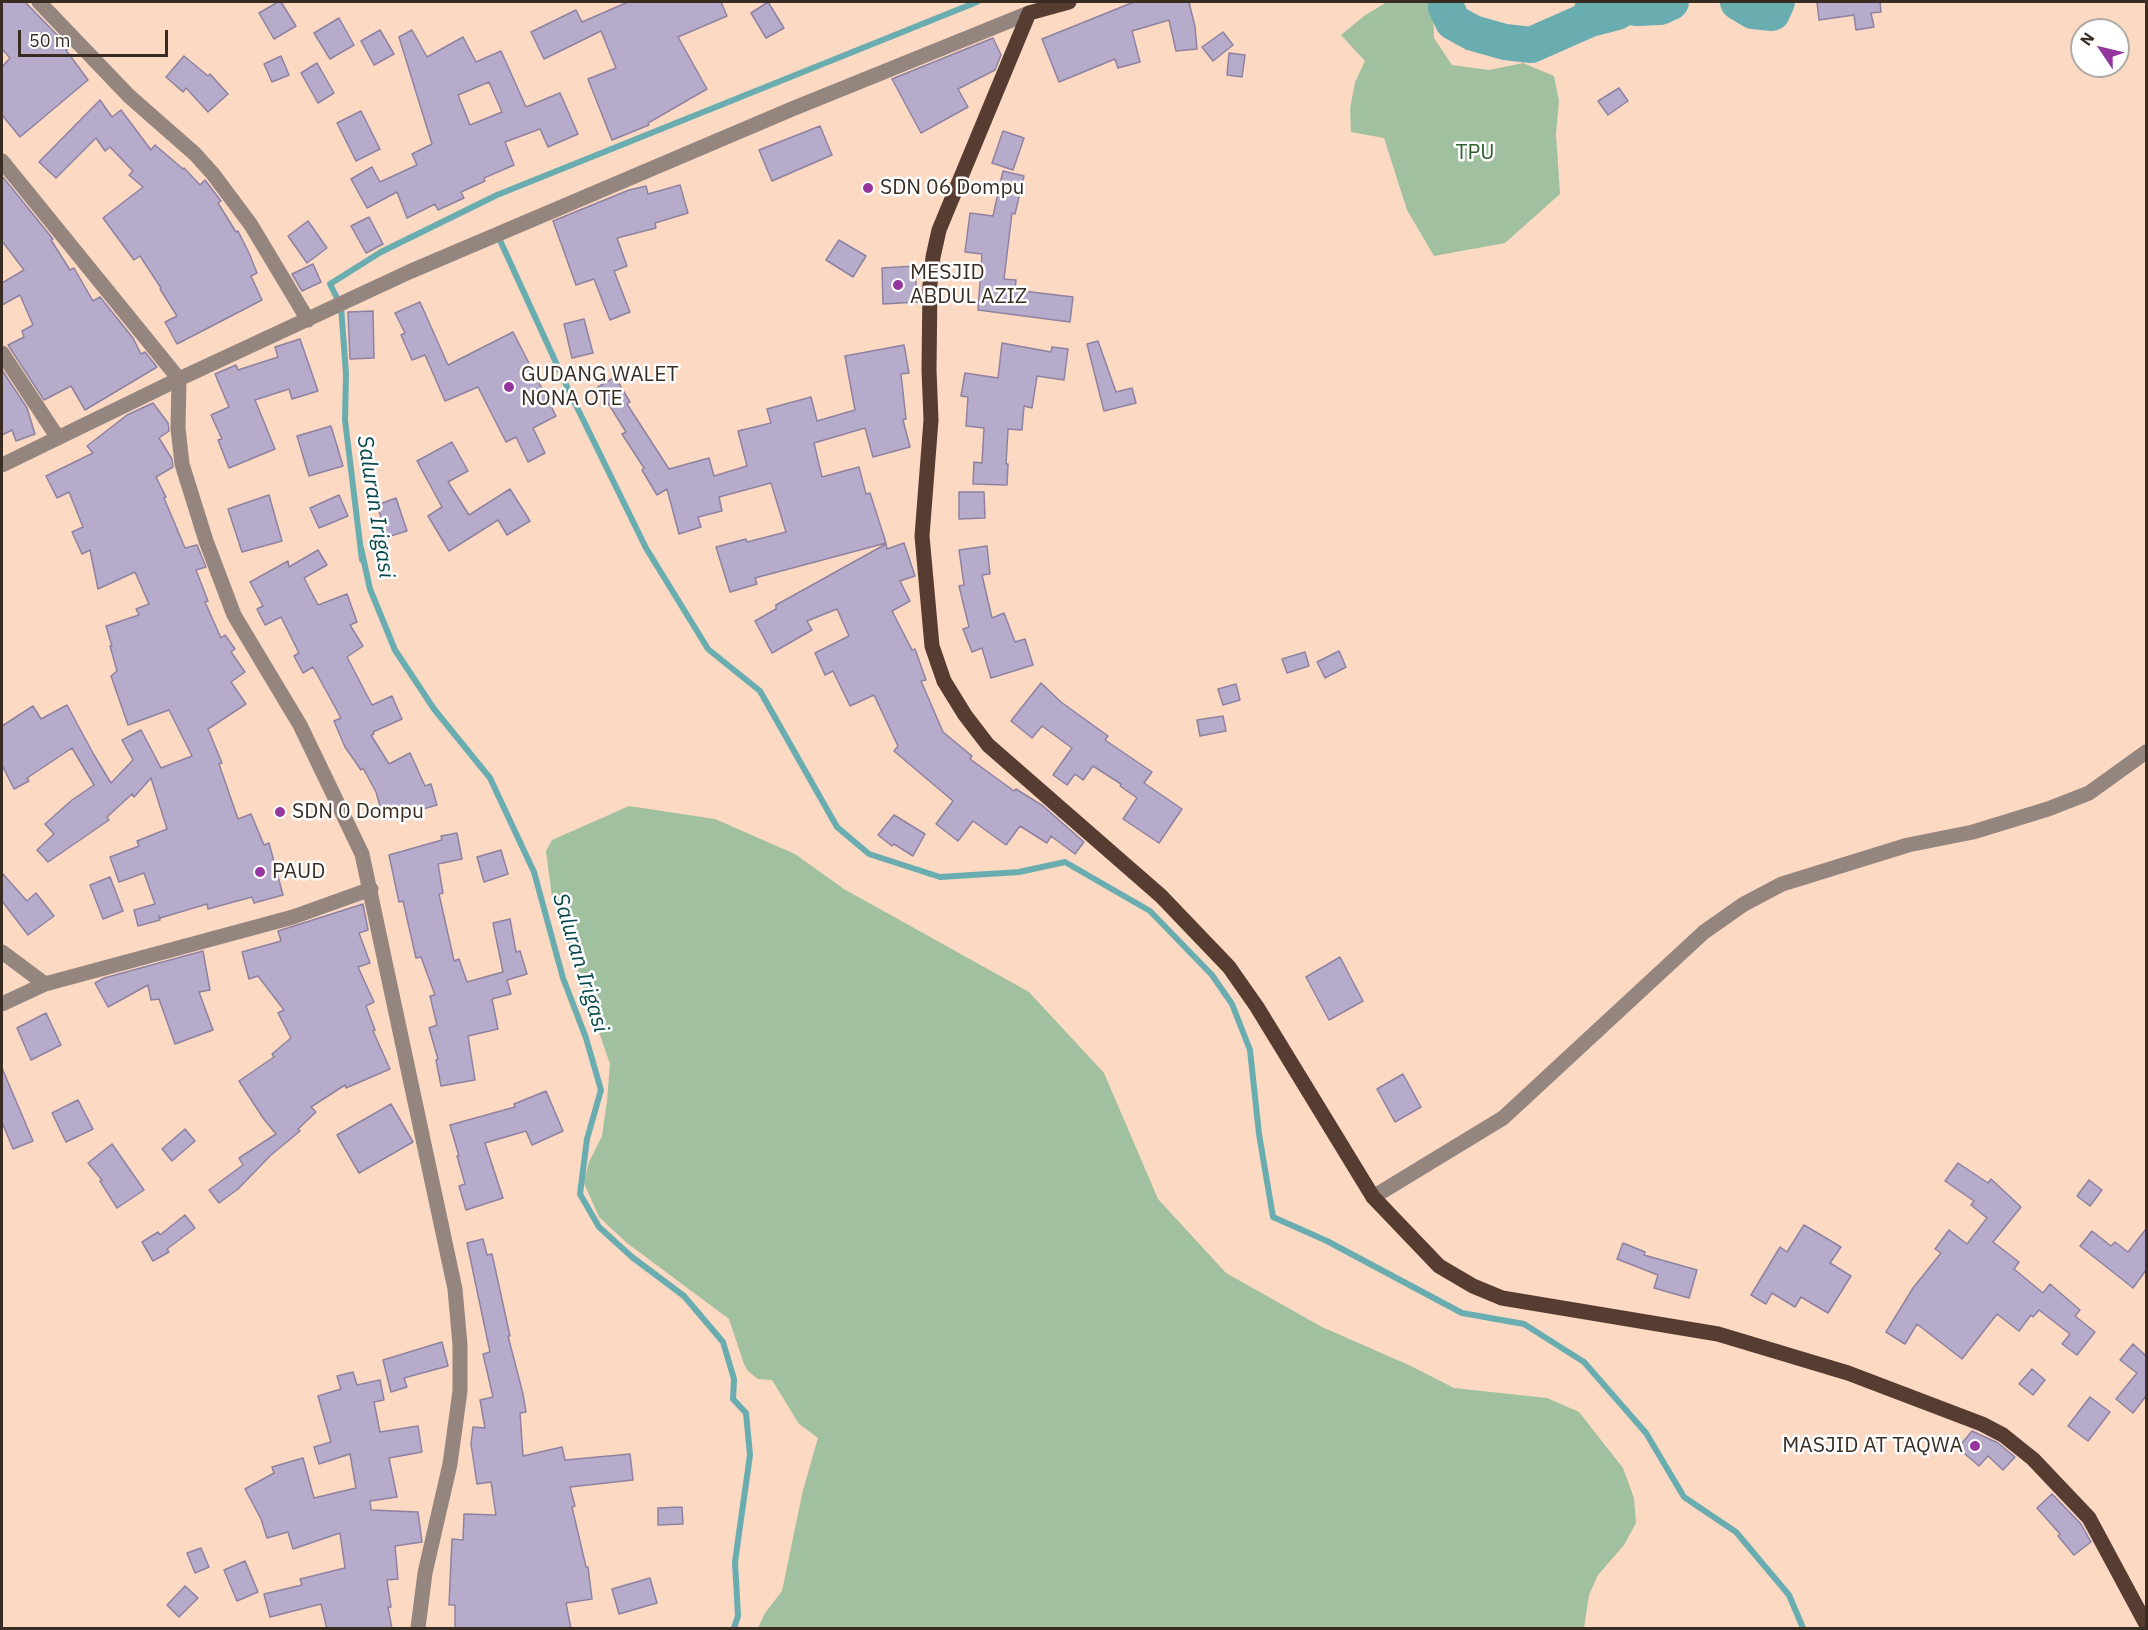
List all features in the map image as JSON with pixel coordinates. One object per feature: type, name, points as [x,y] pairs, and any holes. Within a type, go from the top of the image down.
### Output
[{"type":"main road","points":[[1069,2],[1029,13],[939,230],[933,257],[930,285],[931,420],[922,536],[932,646],[944,681],[965,715],[988,745],[1161,896],[1229,968],[1257,1007],[1372,1197],[1439,1266],[1473,1286],[1502,1298],[1718,1334],[1848,1373],[1982,1424],[2003,1435],[2033,1459],[2089,1518],[2146,1624]]},
{"type":"street","points":[[39,2],[129,96],[195,154],[213,174],[251,225],[308,320]]},
{"type":"street","points":[[2,465],[179,379],[409,272],[737,132],[1029,13]]},
{"type":"street","points":[[2,161],[179,379],[178,428],[182,464],[206,541],[234,615],[300,725],[362,854],[454,1289],[460,1345],[460,1390],[450,1464],[425,1573],[418,1629]]},
{"type":"street","points":[[2,353],[58,438]]},
{"type":"street","points":[[1372,1197],[1503,1118],[1704,932],[1744,904],[1782,884],[1908,845],[1973,832],[2048,809],[2089,793],[2146,752]]},
{"type":"street","points":[[2,1004],[45,984],[293,917],[371,889]]},
{"type":"street","points":[[2,951],[45,984]]},
{"type":"green space","name":"TPU","points":[[1387,2],[1433,2],[1434,38],[1452,65],[1489,70],[1523,63],[1554,76],[1559,101],[1556,134],[1560,194],[1505,243],[1434,256],[1407,210],[1384,138],[1351,132],[1350,109],[1355,82],[1365,61],[1341,35],[1364,16]]},
{"type":"green space","points":[[629,806],[715,819],[795,854],[844,889],[1029,992],[1104,1073],[1158,1199],[1226,1273],[1322,1327],[1411,1366],[1454,1388],[1547,1398],[1579,1412],[1623,1468],[1634,1498],[1636,1523],[1624,1545],[1598,1575],[1589,1595],[1584,1628],[758,1628],[765,1613],[782,1591],[803,1490],[818,1438],[799,1424],[772,1380],[758,1379],[748,1371],[729,1319],[627,1243],[599,1217],[584,1183],[589,1162],[602,1136],[610,1064],[552,897],[546,851],[552,840]]},
{"type":"building","points":[[2,2],[25,2],[69,48],[66,50],[88,80],[20,137],[2,115],[2,67],[10,58],[2,49]]},
{"type":"building","points":[[281,2],[296,26],[274,39],[259,13]]},
{"type":"building","points":[[628,2],[721,2],[727,16],[678,37],[707,89],[648,123],[649,125],[612,140],[588,79],[616,68],[601,31],[544,59],[531,32],[576,10],[582,22]]},
{"type":"building","points":[[768,2],[784,28],[766,38],[751,13]]},
{"type":"building","points":[[1134,2],[1189,2],[1197,49],[1176,51],[1169,20],[1132,31],[1140,62],[1118,68],[1115,59],[1059,82],[1042,39]]},
{"type":"building","points":[[1817,2],[1880,2],[1881,12],[1871,13],[1874,27],[1856,30],[1854,15],[1819,20]]},
{"type":"building","points":[[339,18],[354,45],[330,59],[314,33]]},
{"type":"building","points":[[380,30],[394,54],[374,65],[361,41]]},
{"type":"building","points":[[412,30],[427,57],[463,37],[476,62],[501,51],[526,107],[560,93],[578,134],[548,147],[540,129],[505,142],[514,165],[484,178],[485,181],[461,192],[464,198],[438,210],[435,204],[407,218],[397,192],[367,208],[351,179],[372,167],[380,182],[417,165],[412,154],[432,144],[399,37]],"holes":[[[489,82],[502,112],[470,125],[458,95]]]},
{"type":"building","points":[[1223,32],[1233,45],[1213,61],[1202,47]]},
{"type":"building","points":[[993,38],[1001,55],[995,70],[958,89],[968,107],[921,133],[892,79]]},
{"type":"building","points":[[1229,53],[1245,55],[1242,77],[1227,75]]},
{"type":"building","points":[[184,56],[208,76],[210,74],[228,94],[208,112],[186,88],[183,92],[166,77]]},
{"type":"building","points":[[281,56],[289,75],[272,82],[264,64]]},
{"type":"building","points":[[317,63],[334,93],[318,103],[301,73]]},
{"type":"building","points":[[1619,88],[1628,101],[1608,115],[1598,101]]},
{"type":"building","points":[[100,100],[112,117],[121,110],[151,150],[155,145],[184,168],[200,185],[205,180],[221,201],[218,203],[236,232],[238,231],[249,253],[257,273],[251,276],[262,300],[177,344],[165,322],[177,316],[161,288],[140,256],[134,260],[103,218],[143,187],[129,175],[133,171],[110,147],[105,151],[96,138],[56,178],[39,162]]},
{"type":"building","points":[[361,111],[380,149],[356,161],[337,123]]},
{"type":"building","points":[[820,126],[832,155],[772,181],[759,150]]},
{"type":"building","points":[[1003,131],[1024,138],[1013,170],[992,163]]},
{"type":"building","points":[[1003,171],[1024,176],[1015,214],[1012,213],[1004,279],[1016,280],[1015,290],[1073,297],[1070,322],[978,310],[982,254],[965,252],[970,213],[993,216]]},
{"type":"building","points":[[2,176],[53,239],[51,240],[70,270],[74,268],[93,301],[100,297],[133,338],[141,354],[145,352],[157,367],[85,410],[71,386],[44,400],[8,345],[24,337],[22,331],[33,325],[20,295],[2,305],[2,283],[24,270],[2,241]]},
{"type":"building","points":[[680,185],[688,213],[655,223],[656,228],[617,238],[627,266],[614,271],[630,312],[610,320],[594,279],[576,285],[553,221],[629,190],[646,186],[648,194]]},
{"type":"building","points":[[369,217],[383,244],[366,253],[351,226]]},
{"type":"building","points":[[308,221],[327,248],[307,263],[288,236]]},
{"type":"building","points":[[839,240],[866,256],[853,277],[826,260]]},
{"type":"building","points":[[313,264],[321,282],[302,291],[292,274]]},
{"type":"building","points":[[915,266],[917,302],[883,304],[882,268]]},
{"type":"building","name":"GUDANG WALET NONA OTE","points":[[420,302],[448,365],[513,332],[556,416],[533,428],[545,453],[528,462],[516,437],[506,442],[478,387],[445,401],[425,355],[412,360],[401,335],[405,333],[395,313]]},
{"type":"building","points":[[373,311],[374,358],[350,359],[348,312]]},
{"type":"building","points":[[584,319],[593,353],[572,358],[564,324]]},
{"type":"building","points":[[300,339],[318,391],[292,399],[289,389],[255,400],[275,449],[229,468],[218,440],[222,439],[211,415],[229,407],[215,374],[236,365],[238,370],[278,357],[275,347]]},
{"type":"building","points":[[1098,341],[1116,392],[1132,388],[1136,403],[1104,411],[1087,344]]},
{"type":"building","points":[[1002,343],[1051,352],[1052,347],[1068,349],[1064,380],[1037,376],[1032,408],[1024,406],[1022,430],[1008,429],[1007,485],[973,484],[974,462],[982,463],[984,428],[966,426],[968,397],[961,396],[965,373],[998,378]]},
{"type":"building","points":[[904,345],[909,373],[901,374],[906,419],[903,420],[910,447],[873,457],[865,428],[814,443],[822,477],[859,467],[866,494],[870,493],[886,543],[755,578],[757,584],[730,592],[716,547],[786,532],[771,483],[719,497],[722,511],[698,517],[701,527],[679,534],[667,489],[657,495],[642,470],[644,468],[622,434],[626,432],[598,387],[615,377],[630,402],[627,404],[669,469],[709,458],[714,476],[747,466],[738,431],[771,423],[767,409],[811,397],[817,421],[855,410],[845,356]]},
{"type":"building","points":[[2,370],[27,408],[35,434],[16,441],[12,430],[2,435]]},
{"type":"building","points":[[153,403],[168,423],[169,431],[159,438],[172,459],[173,467],[156,477],[185,548],[197,545],[206,567],[196,570],[208,601],[205,602],[221,638],[225,635],[235,649],[231,652],[245,672],[231,682],[246,704],[208,729],[222,763],[219,764],[238,819],[251,814],[264,845],[269,843],[283,895],[254,903],[252,897],[208,909],[207,904],[160,918],[159,916],[160,920],[138,926],[134,910],[155,904],[144,873],[119,882],[110,857],[139,846],[137,841],[167,829],[151,778],[134,797],[132,794],[107,817],[109,820],[48,862],[37,850],[54,834],[45,824],[72,800],[94,785],[72,748],[27,778],[29,781],[14,789],[2,765],[2,726],[33,706],[41,719],[67,705],[111,783],[133,760],[122,740],[141,730],[161,768],[192,756],[169,710],[128,725],[111,676],[117,671],[106,626],[139,615],[136,609],[149,604],[135,572],[98,589],[90,550],[82,554],[72,532],[83,527],[69,492],[57,498],[46,476],[93,453],[87,446],[127,415]]},
{"type":"building","points":[[331,426],[343,466],[309,476],[297,436]]},
{"type":"building","points":[[452,442],[468,471],[448,482],[469,515],[510,489],[530,521],[507,535],[498,520],[449,551],[428,516],[442,507],[417,461]]},
{"type":"building","points":[[959,492],[984,492],[985,518],[959,519]]},
{"type":"building","points":[[269,495],[282,541],[242,552],[228,509]]},
{"type":"building","points":[[339,495],[348,516],[319,528],[310,508]]},
{"type":"building","points":[[396,498],[407,531],[387,537],[377,505]]},
{"type":"building","points":[[904,543],[915,576],[900,581],[910,601],[892,611],[912,650],[915,649],[926,680],[921,681],[943,732],[972,756],[970,759],[1014,791],[1016,789],[1043,806],[1084,842],[1075,854],[1051,836],[1047,843],[1020,826],[1006,845],[973,821],[958,841],[936,824],[953,801],[894,751],[898,746],[874,695],[850,706],[833,671],[825,675],[815,653],[849,636],[837,609],[807,621],[812,630],[772,653],[755,621],[776,609],[776,605],[886,544],[887,549]]},
{"type":"building","points":[[987,546],[990,574],[982,575],[992,618],[1004,613],[1015,642],[1025,639],[1033,665],[991,678],[982,648],[972,652],[963,629],[969,627],[959,586],[964,585],[959,550]]},
{"type":"building","points":[[318,550],[327,565],[304,578],[318,605],[347,594],[357,622],[350,625],[363,646],[347,657],[372,705],[392,696],[402,719],[371,735],[389,764],[410,753],[425,786],[431,784],[437,805],[384,820],[376,792],[363,768],[361,770],[345,747],[334,721],[341,718],[313,667],[303,673],[294,656],[299,653],[281,617],[265,625],[257,609],[263,606],[250,582],[288,561],[289,567]]},
{"type":"building","points":[[1339,651],[1346,667],[1325,678],[1317,662]]},
{"type":"building","points":[[1305,652],[1309,666],[1287,673],[1282,659]]},
{"type":"building","points":[[1041,683],[1061,702],[1108,736],[1105,740],[1152,772],[1144,783],[1182,809],[1159,843],[1123,819],[1137,798],[1120,786],[1121,784],[1093,766],[1083,780],[1075,774],[1067,785],[1053,775],[1072,748],[1042,726],[1032,738],[1011,721]]},
{"type":"building","points":[[1236,684],[1240,700],[1223,705],[1218,689]]},
{"type":"building","points":[[1223,716],[1226,731],[1200,736],[1197,720]]},
{"type":"building","points":[[894,815],[925,834],[913,856],[894,844],[892,846],[878,835]]},
{"type":"building","points":[[457,833],[462,859],[438,864],[443,893],[439,894],[454,961],[459,959],[467,982],[503,972],[493,923],[510,919],[516,952],[520,951],[527,974],[507,980],[511,994],[492,999],[498,1029],[468,1036],[475,1080],[441,1086],[436,1060],[438,1059],[429,1028],[437,1025],[430,996],[435,995],[421,957],[416,958],[403,901],[399,902],[389,855],[442,840],[441,836]]},
{"type":"building","points":[[501,850],[508,874],[484,882],[477,857]]},
{"type":"building","points":[[2,873],[27,901],[36,893],[54,916],[28,935],[2,901]]},
{"type":"building","points":[[110,877],[123,911],[103,919],[90,885]]},
{"type":"building","points":[[363,904],[368,930],[359,933],[370,963],[358,967],[374,1002],[366,1006],[375,1030],[373,1031],[390,1069],[346,1088],[345,1085],[311,1107],[316,1112],[298,1129],[300,1131],[271,1155],[238,1189],[219,1203],[209,1190],[243,1165],[239,1158],[276,1134],[239,1081],[274,1057],[272,1054],[291,1038],[278,1013],[284,1010],[258,976],[249,979],[242,952],[281,941],[278,931]]},
{"type":"building","points":[[203,951],[210,990],[199,992],[213,1030],[175,1044],[159,999],[151,1000],[148,985],[108,1007],[95,983],[104,978]]},
{"type":"building","points":[[1340,957],[1363,1001],[1329,1020],[1306,977]]},
{"type":"building","points":[[46,1013],[61,1045],[31,1060],[17,1028]]},
{"type":"building","points":[[2,1068],[33,1141],[13,1149],[2,1122]]},
{"type":"building","points":[[1403,1074],[1421,1107],[1395,1122],[1377,1089]]},
{"type":"building","points":[[546,1091],[563,1131],[532,1145],[526,1131],[485,1143],[503,1198],[466,1210],[459,1186],[465,1184],[450,1125],[515,1107],[514,1104]]},
{"type":"building","points":[[78,1100],[93,1129],[66,1142],[52,1113]]},
{"type":"building","points":[[391,1104],[413,1142],[359,1173],[337,1135]]},
{"type":"building","points":[[185,1129],[195,1141],[172,1161],[162,1149]]},
{"type":"building","points":[[112,1144],[144,1190],[117,1208],[100,1181],[102,1180],[88,1163]]},
{"type":"building","points":[[1958,1163],[1988,1183],[1991,1179],[2021,1207],[1993,1242],[2019,1262],[2014,1269],[2043,1293],[2050,1284],[2080,1310],[2075,1316],[2095,1332],[2077,1355],[2062,1344],[2070,1334],[2039,1310],[2033,1317],[2031,1315],[2019,1331],[1997,1314],[1962,1359],[1917,1324],[1905,1344],[1886,1332],[1913,1288],[1941,1253],[1935,1249],[1949,1230],[1967,1244],[1987,1218],[1971,1205],[1974,1201],[1945,1181]]},
{"type":"building","points":[[2089,1180],[2102,1190],[2090,1206],[2077,1196]]},
{"type":"building","points":[[185,1215],[195,1228],[167,1249],[169,1252],[153,1261],[142,1242],[158,1232],[160,1235]]},
{"type":"building","points":[[1804,1225],[1841,1247],[1830,1263],[1851,1276],[1828,1313],[1801,1297],[1795,1307],[1772,1293],[1766,1304],[1751,1295],[1780,1247],[1787,1252]]},
{"type":"building","points":[[2146,1229],[2146,1270],[2133,1288],[2080,1246],[2092,1231],[2111,1246],[2115,1242],[2128,1252]]},
{"type":"building","points":[[483,1239],[487,1255],[492,1254],[510,1336],[508,1336],[523,1394],[526,1412],[520,1413],[523,1456],[562,1447],[565,1460],[630,1454],[633,1480],[570,1487],[575,1506],[572,1507],[586,1567],[588,1567],[592,1599],[566,1603],[571,1629],[455,1629],[455,1605],[449,1605],[452,1539],[463,1540],[464,1514],[496,1515],[491,1482],[477,1484],[471,1444],[473,1427],[485,1428],[480,1400],[493,1397],[483,1354],[490,1352],[467,1243]]},
{"type":"building","points":[[1623,1243],[1645,1252],[1644,1255],[1697,1270],[1689,1298],[1654,1288],[1658,1275],[1617,1259]]},
{"type":"building","points":[[442,1342],[448,1366],[404,1378],[407,1387],[391,1392],[383,1360]]},
{"type":"building","points":[[2133,1344],[2146,1356],[2146,1396],[2133,1413],[2116,1399],[2137,1373],[2120,1360]]},
{"type":"building","points":[[2032,1369],[2045,1380],[2033,1395],[2019,1384]]},
{"type":"building","points":[[353,1372],[357,1385],[380,1380],[384,1400],[374,1402],[380,1432],[418,1426],[422,1452],[389,1458],[397,1497],[370,1501],[371,1510],[418,1512],[422,1542],[395,1546],[398,1579],[387,1580],[392,1629],[327,1629],[321,1604],[270,1617],[264,1594],[302,1585],[300,1579],[345,1568],[340,1533],[293,1549],[288,1532],[267,1538],[261,1519],[245,1489],[274,1473],[272,1467],[303,1458],[314,1498],[356,1488],[350,1454],[319,1464],[314,1447],[331,1442],[318,1396],[341,1389],[337,1376]]},
{"type":"building","points":[[2090,1397],[2110,1412],[2088,1441],[2068,1426]]},
{"type":"building","points":[[1972,1431],[1998,1443],[2015,1457],[2003,1470],[1988,1456],[1979,1466],[1958,1448]]},
{"type":"building","points":[[2052,1494],[2081,1524],[2091,1542],[2074,1555],[2058,1536],[2060,1534],[2037,1508]]},
{"type":"building","points":[[682,1507],[683,1524],[658,1525],[658,1508]]},
{"type":"building","points":[[201,1548],[209,1567],[195,1573],[187,1553]]},
{"type":"building","points":[[245,1561],[258,1592],[237,1601],[224,1570]]},
{"type":"building","points":[[650,1578],[657,1603],[619,1614],[612,1589]]},
{"type":"building","points":[[185,1586],[198,1598],[179,1617],[167,1605]]},
{"type":"waterway","name":"Saluran Irigasi","points":[[734,1628],[738,1616],[735,1562],[750,1455],[746,1413],[733,1399],[734,1379],[723,1342],[684,1296],[632,1257],[599,1227],[580,1194],[587,1139],[601,1090],[586,1038],[563,978],[534,872],[490,778],[434,709],[395,650],[370,589],[361,548],[362,560],[345,420],[346,374],[341,306],[330,284],[381,252],[497,195],[977,2]]},
{"type":"waterway","points":[[1446,2],[1453,22],[1473,33],[1505,42],[1531,45],[1590,19],[1594,2]]},
{"type":"waterway","points":[[1590,19],[1617,12],[1626,6],[1660,7],[1671,2]]},
{"type":"waterway","points":[[1738,2],[1753,11],[1772,13],[1777,2]]},
{"type":"waterway","points":[[498,236],[569,391],[646,548],[708,649],[760,691],[837,827],[869,854],[940,877],[1019,872],[1065,862],[1150,911],[1212,975],[1232,1004],[1250,1050],[1259,1134],[1273,1217],[1327,1241],[1462,1313],[1524,1324],[1584,1362],[1646,1433],[1684,1497],[1736,1532],[1789,1595],[1803,1628]]},
{"type":"place","name":"SDN 06 Dompu","points":[[868,188]]},
{"type":"place","name":"MESJID ABDUL AZIZ","points":[[898,285]]},
{"type":"place","name":"GUDANG WALET NONA OTE","points":[[509,387]]},
{"type":"place","name":"SDN 0 Dompu","points":[[280,812]]},
{"type":"place","name":"PAUD","points":[[260,872]]},
{"type":"place","name":"MASJID AT TAQWA","points":[[1975,1446]]}]
